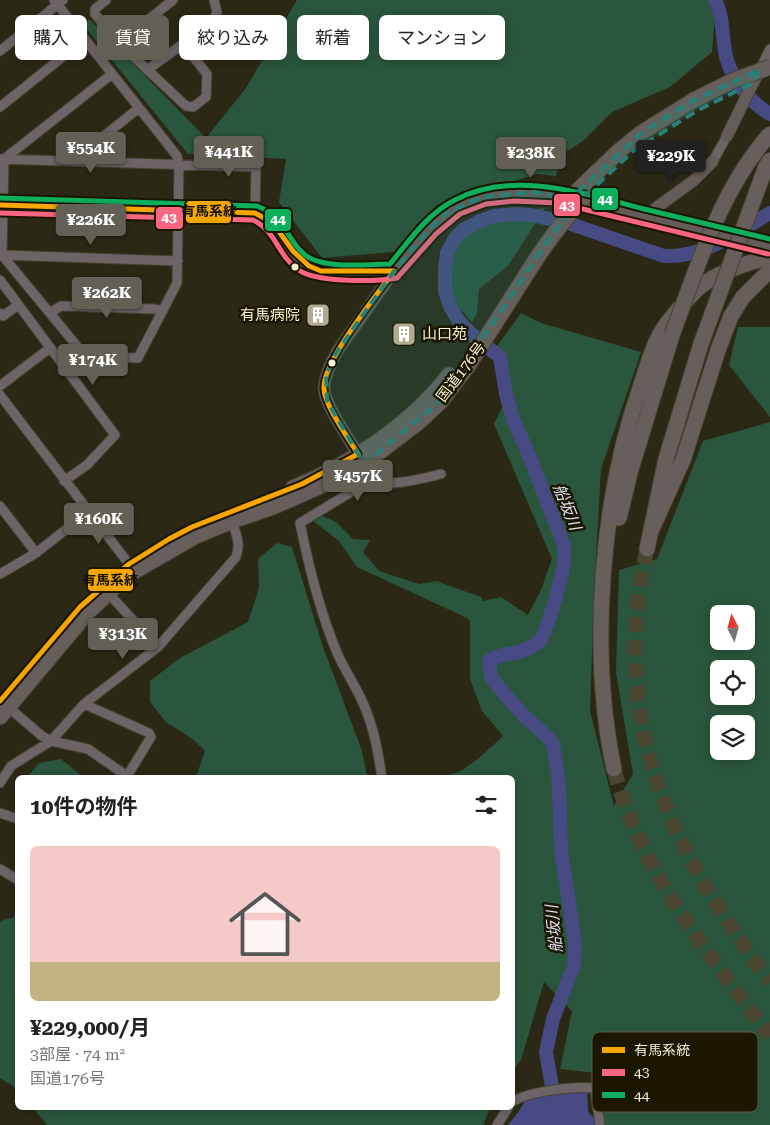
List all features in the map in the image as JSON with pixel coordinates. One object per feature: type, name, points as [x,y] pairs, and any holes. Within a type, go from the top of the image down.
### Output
[{"type":"highway","name":"国道176号","points":[[3,709],[80,607],[129,564],[192,527],[302,484],[391,445],[441,401],[527,264],[557,230],[582,193],[633,151],[696,105],[720,98],[767,71]]},
{"type":"highway","points":[[614,769],[603,704],[601,647],[620,515],[631,469],[670,329],[726,201],[745,167],[770,134]]},
{"type":"highway","points":[[647,549],[666,459],[701,344],[765,169],[770,160]]},
{"type":"highway","points":[[670,329],[700,287],[716,277],[770,256]]},
{"type":"highway","points":[[651,531],[683,460],[718,350],[731,316],[743,297],[770,270]]},
{"type":"highway","name":"国道176号","points":[[3,709],[88,612],[108,593],[135,572],[160,555],[196,536],[310,492],[361,459]]},
{"type":"street","points":[[97,17],[95,9],[106,0]]},
{"type":"street","points":[[154,15],[173,0]]},
{"type":"street","points":[[214,0],[217,12],[216,15]]},
{"type":"street","points":[[0,51],[58,2],[67,15]]},
{"type":"street","points":[[2,159],[2,255],[86,357],[138,358],[178,283],[179,165],[177,156],[87,43]]},
{"type":"street","points":[[147,70],[179,47]]},
{"type":"street","points":[[649,218],[656,208],[693,181],[713,161],[767,71],[770,49]]},
{"type":"street","points":[[0,107],[60,60]]},
{"type":"street","points":[[136,60],[186,106],[193,107],[206,97],[207,74],[196,60]]},
{"type":"street","points":[[2,159],[112,74]]},
{"type":"street","points":[[84,162],[85,151],[139,108]]},
{"type":"street","points":[[2,159],[256,167],[254,214]]},
{"type":"street","points":[[366,483],[369,476],[361,459],[327,401],[324,389],[326,375],[336,353],[394,271],[432,226],[445,214],[481,197],[516,192],[534,192],[559,196],[770,247]]},
{"type":"street","points":[[2,206],[179,210],[254,214],[270,220],[277,226],[298,259],[314,269],[394,271]]},
{"type":"street","points":[[753,244],[770,243]]},
{"type":"street","points":[[2,255],[178,261]]},
{"type":"street","points":[[0,280],[115,435],[87,465],[64,480]]},
{"type":"street","points":[[0,313],[3,316],[18,305]]},
{"type":"street","points":[[50,312],[61,306],[155,309],[162,312]]},
{"type":"street","points":[[0,386],[50,348]]},
{"type":"street","points":[[0,395],[129,564]]},
{"type":"street","points":[[382,775],[373,730],[363,703],[338,656],[322,612],[300,523],[366,483],[404,483],[441,474]]},
{"type":"street","points":[[0,506],[36,553]]},
{"type":"street","points":[[1,572],[36,553],[88,512]]},
{"type":"street","points":[[0,783],[11,766],[51,741],[84,704],[158,647],[236,557],[239,550],[239,541],[232,521]]},
{"type":"street","points":[[108,593],[158,647]]},
{"type":"street","points":[[3,709],[51,741],[88,749],[124,774],[128,773],[151,737],[149,732],[84,704]]},
{"type":"street","points":[[0,813],[15,818]]},
{"type":"street","points":[[0,868],[15,878]]},
{"type":"street","points":[[515,1101],[532,1093],[592,1088]]},
{"type":"street","points":[[498,1125],[507,1110]]},
{"type":"street","points":[[598,1112],[600,1125]]},
{"type":"highlighted area","points":[[759,70],[753,83],[698,110],[633,151],[580,201],[551,237],[441,401],[364,464],[327,401],[326,375],[336,353],[394,271],[432,226],[445,214],[481,197],[535,192],[570,199],[641,133],[694,100]]},
{"type":"green space","points":[[297,0],[708,0],[715,19],[712,52],[670,87],[612,112],[583,141],[561,155],[556,176],[537,174],[437,205],[393,252],[322,258],[279,202],[286,159],[188,154],[112,60],[129,60],[206,138],[246,88],[262,60],[287,60],[287,17]]},
{"type":"green space","points":[[89,19],[97,27],[97,42],[87,29]]},
{"type":"green space","points":[[545,208],[508,266],[479,289],[477,313],[472,322],[452,300],[447,263],[462,237],[494,214]]},
{"type":"green space","points":[[521,313],[541,323],[641,352],[601,469],[590,711],[614,806],[633,774],[616,673],[619,570],[657,559],[703,441],[770,422],[770,1125],[602,1125],[602,1112],[758,1112],[758,1032],[592,1032],[592,1073],[560,1069],[572,1011],[544,982],[521,1060],[515,1068],[515,775],[448,775],[459,772],[478,759],[503,736],[482,711],[470,679],[470,621],[357,567],[339,541],[313,521],[322,516],[336,522],[353,539],[370,540],[363,552],[379,571],[419,584],[436,581],[481,597],[483,601],[501,597],[528,615],[541,590],[552,559],[494,424],[512,387],[497,346]]},
{"type":"green space","points":[[738,327],[770,327],[770,417],[729,365]]},
{"type":"green space","points":[[277,543],[292,547],[323,647],[362,751],[367,775],[197,775],[205,751],[194,740],[166,722],[150,702],[150,681],[180,658],[248,622],[259,588],[258,559]]},
{"type":"green space","points":[[61,759],[81,775],[29,775],[39,763]]},
{"type":"green space","points":[[15,917],[15,1088],[0,1078],[1,921]]},
{"type":"green space","points":[[35,1110],[489,1110],[483,1125],[47,1125]]},
{"type":"water","points":[[587,1089],[588,1112],[594,1118],[595,1125],[508,1125],[526,1099]]},
{"type":"waterway","name":"船坂川","points":[[715,0],[722,22],[724,45],[730,68],[738,83],[750,98],[770,114]]},
{"type":"waterway","name":"船坂川","points":[[552,1087],[546,1052],[553,1019],[574,965],[575,943],[561,850],[559,784],[553,744],[549,738],[524,716],[496,684],[491,676],[489,661],[498,656],[524,650],[541,639],[551,613],[561,577],[564,545],[514,422],[506,394],[500,357],[470,333],[458,320],[450,306],[445,291],[447,253],[455,238],[463,230],[494,216],[515,214],[531,215],[568,223],[664,256],[679,256],[693,253],[720,242],[770,213]]},
{"type":"tunnel","points":[[647,549],[637,611],[635,670],[642,725],[656,779],[677,831],[703,882],[734,932],[770,982]]},
{"type":"tunnel","points":[[614,769],[626,806],[658,876],[700,942],[770,1036]]},
{"type":"transit line","name":"44","points":[[0,198],[257,206],[275,216],[292,241],[304,254],[322,262],[345,265],[390,264],[419,228],[436,212],[455,200],[478,191],[501,186],[525,185],[573,191],[770,239]]},
{"type":"transit line","name":"43","points":[[0,213],[253,220],[268,232],[286,258],[299,270],[313,276],[350,280],[397,278],[436,234],[460,214],[486,204],[514,201],[558,203],[768,254]]},
{"type":"transit line","name":"有馬系統","points":[[0,205],[255,213],[275,226],[293,251],[309,266],[321,271],[394,271]]},
{"type":"transit line","name":"有馬系統","points":[[0,701],[80,607],[129,564],[192,527],[302,484],[358,454],[328,404],[324,389],[326,377],[341,346],[394,271]]},
{"type":"place","name":"有馬病院","points":[[318,315]]},
{"type":"place","name":"山口苑","points":[[404,334]]}]
